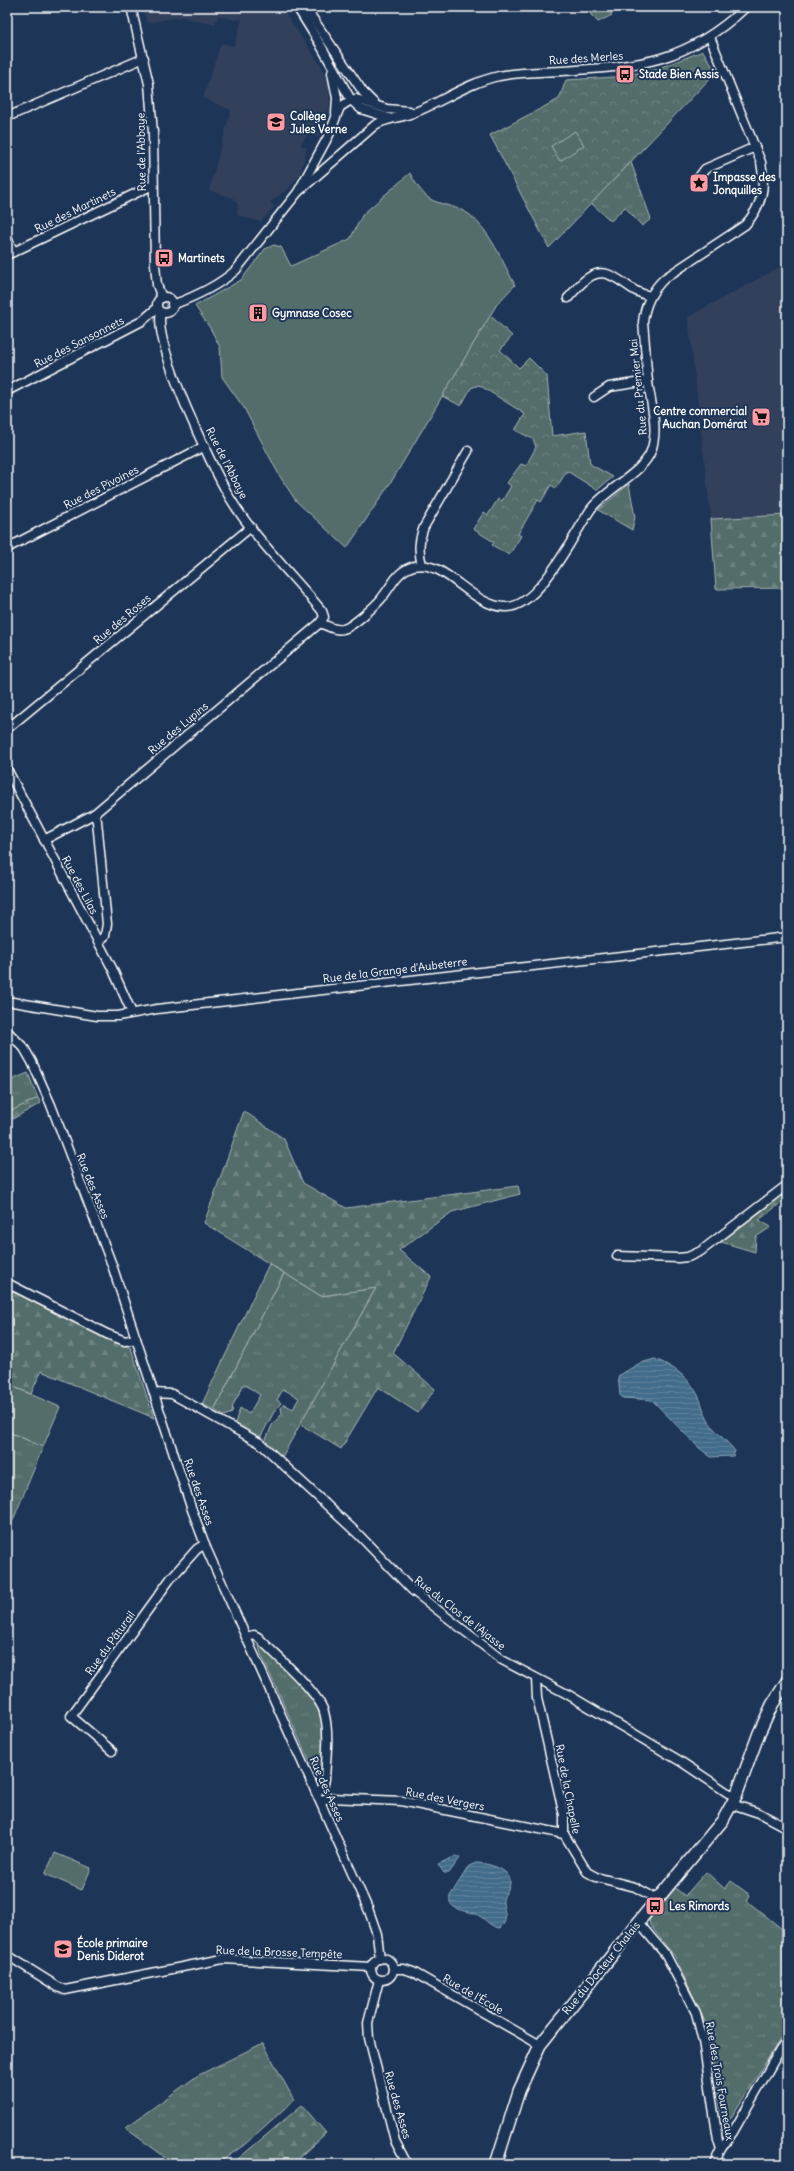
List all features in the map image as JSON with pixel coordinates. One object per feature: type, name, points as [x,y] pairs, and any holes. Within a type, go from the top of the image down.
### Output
[{"type":"main road","name":"Rue du Docteur Chalais","points":[[496,2164],[519,2091],[540,2045],[638,1922],[723,1820],[734,1800],[759,1733],[772,1705],[787,1681]]},
{"type":"street","name":"Rue de l'Abbaye","points":[[131,7],[150,84],[153,133],[155,265],[158,292],[162,298]]},
{"type":"street","points":[[297,7],[350,100],[361,109],[374,115],[390,118]]},
{"type":"street","points":[[304,7],[363,92],[377,106],[374,115],[375,125]]},
{"type":"street","name":"Rue des Merles","points":[[172,305],[190,298],[229,276],[298,192],[375,125],[390,118],[418,111],[463,88],[492,78],[525,73],[641,64],[682,51],[710,37],[746,7]]},
{"type":"street","name":"Rue du Premier Mai","points":[[422,565],[432,567],[482,602],[498,607],[509,607],[521,604],[531,598],[540,588],[592,508],[646,461],[651,452],[654,440],[654,427],[643,322],[644,311],[650,296],[655,288],[666,278],[745,225],[754,215],[763,192],[764,178],[761,162],[710,37]]},
{"type":"street","points":[[7,117],[144,58]]},
{"type":"street","points":[[328,61],[337,98],[336,113]]},
{"type":"street","name":"Rue des Merles","points":[[350,100],[356,99],[397,111],[418,111]]},
{"type":"street","points":[[336,113],[340,107],[350,100]]},
{"type":"street","name":"Rue des Merles","points":[[298,192],[329,135],[336,113]]},
{"type":"street","points":[[696,181],[705,169],[755,147]]},
{"type":"street","name":"Rue des Martinets","points":[[10,253],[153,185]]},
{"type":"street","points":[[7,237],[10,253]]},
{"type":"street","points":[[568,298],[586,278],[594,274],[602,273],[615,277],[636,291],[650,296]]},
{"type":"street","points":[[162,298],[167,298],[172,305],[168,313],[159,310],[159,300],[162,298]]},
{"type":"street","name":"Rue de l'Abbaye","points":[[159,310],[161,332],[174,378],[230,498],[251,527],[322,610],[324,617],[320,623]]},
{"type":"street","name":"Rue des Sansonnets","points":[[7,391],[142,322],[159,310]]},
{"type":"street","points":[[594,397],[609,387],[648,381]]},
{"type":"street","name":"Rue des Pivoines","points":[[7,548],[205,446]]},
{"type":"street","points":[[320,623],[334,629],[348,628],[380,599],[399,574],[413,566],[422,565],[418,553],[424,527],[468,451]]},
{"type":"street","name":"Rue des Roses","points":[[7,729],[251,527]]},
{"type":"street","name":"Rue des Lupins","points":[[44,840],[94,814],[320,623]]},
{"type":"street","name":"Rue des Lilas","points":[[7,769],[98,942],[132,1013]]},
{"type":"street","points":[[94,814],[97,821],[107,924],[105,936],[98,942]]},
{"type":"street","name":"Rue de la Grange d'Aubeterre","points":[[7,1001],[97,1016],[118,1016],[132,1013],[540,964],[787,937]]},
{"type":"street","name":"Rue des Asses","points":[[7,1031],[24,1048],[32,1062],[51,1105],[112,1265],[205,1544],[320,1800],[373,1923],[380,1958]]},
{"type":"street","points":[[617,1256],[688,1257],[701,1251],[787,1185]]},
{"type":"street","points":[[7,1283],[107,1334],[125,1341],[136,1339]]},
{"type":"street","name":"Rue du Clos de l'Ajasse","points":[[154,1393],[163,1392],[172,1394],[260,1444],[359,1535],[424,1600],[502,1660],[567,1694],[680,1761],[728,1793],[734,1800],[787,1828]]},
{"type":"street","name":"Rue du Pâturail","points":[[112,1751],[71,1716],[171,1578],[197,1549],[205,1544]]},
{"type":"street","points":[[246,1637],[254,1635],[258,1637],[307,1687],[322,1707],[326,1726],[325,1779],[323,1788],[316,1792]]},
{"type":"street","name":"Rue de la Chapelle","points":[[536,1679],[537,1698],[564,1815],[564,1834],[587,1872],[596,1877],[635,1887],[657,1900]]},
{"type":"street","name":"Rue des Vergers","points":[[320,1800],[330,1798],[401,1801],[564,1834]]},
{"type":"street","name":"Rue des Trois Fourneaux","points":[[638,1922],[666,1955],[696,2013],[703,2041],[718,2140],[721,2150],[714,2164]]},
{"type":"street","name":"Rue de la Brosse Tempête","points":[[7,1955],[65,1990],[223,1959],[371,1967]]},
{"type":"street","points":[[380,1958],[389,1961],[393,1969],[389,1978],[379,1980],[374,1976],[371,1967],[374,1962],[380,1958]]},
{"type":"street","name":"Rue de l'École","points":[[393,1969],[404,1969],[413,1972],[540,2045]]},
{"type":"street","name":"Rue des Asses","points":[[379,1980],[368,2023],[369,2038],[395,2141],[407,2164]]},
{"type":"street","points":[[721,2150],[780,2050],[787,2041]]},
{"type":"shaded area","name":"Collège Jules Verne","points":[[142,7],[281,7],[322,67],[329,85],[330,106],[319,138],[309,133],[300,145],[307,148],[300,174],[289,188],[270,202],[274,207],[261,222],[237,215],[238,205],[233,198],[209,190],[231,110],[203,98],[221,43],[234,46],[242,19],[233,20],[218,15],[215,25],[182,17],[147,23]]},
{"type":"shaded area","points":[[787,263],[787,515],[711,519],[688,317]]},
{"type":"shaded area","points":[[655,1359],[675,1369],[691,1384],[699,1397],[708,1420],[735,1451],[733,1456],[711,1457],[698,1447],[652,1400],[623,1398],[620,1395],[618,1376],[640,1363]]},
{"type":"shaded area","points":[[456,1856],[460,1858],[449,1873],[444,1873],[438,1864]]},
{"type":"shaded area","points":[[476,1863],[487,1864],[500,1869],[505,1872],[510,1881],[503,1900],[505,1919],[500,1928],[491,1925],[475,1914],[457,1909],[450,1902],[450,1896],[469,1866]]},
{"type":"green space","points":[[593,7],[608,7],[612,15],[598,22],[590,14]]},
{"type":"green space","points":[[703,51],[716,72],[549,248],[490,135],[559,99],[566,80],[615,77],[654,70]]},
{"type":"green space","points":[[575,131],[584,145],[560,161],[551,146]]},
{"type":"green space","points":[[631,162],[651,219],[642,226],[625,207],[611,221],[591,203]]},
{"type":"green space","points":[[410,173],[421,191],[427,197],[465,212],[477,222],[496,247],[515,285],[497,304],[393,479],[347,548],[296,501],[279,475],[244,408],[222,377],[220,347],[210,328],[195,306],[241,280],[265,249],[274,245],[281,247],[291,266],[350,239],[363,214]]},
{"type":"green space","points":[[490,315],[512,336],[500,350],[519,368],[529,358],[547,376],[552,436],[586,431],[590,464],[613,477],[597,490],[567,471],[556,488],[551,485],[541,502],[538,500],[518,534],[521,536],[509,555],[492,545],[494,542],[473,529],[484,512],[488,515],[498,499],[502,501],[511,486],[507,483],[521,464],[526,466],[536,447],[533,439],[515,430],[525,414],[479,385],[471,388],[461,406],[442,396]]},
{"type":"green space","points":[[629,484],[635,517],[632,530],[598,510]]},
{"type":"green space","points":[[787,515],[787,588],[716,589],[711,519]]},
{"type":"green space","points":[[28,1073],[38,1098],[7,1113],[7,1082]]},
{"type":"green space","points":[[38,1098],[41,1103],[7,1122],[7,1113]]},
{"type":"green space","points":[[244,1111],[284,1139],[303,1183],[346,1208],[518,1186],[520,1194],[452,1212],[399,1250],[431,1277],[393,1353],[435,1389],[418,1413],[378,1387],[341,1449],[300,1424],[376,1288],[321,1296],[204,1223]]},
{"type":"green space","points":[[787,1190],[787,1198],[759,1220],[771,1227],[756,1237],[755,1252],[718,1241]]},
{"type":"green space","points":[[269,1264],[284,1273],[214,1410],[202,1404]]},
{"type":"green space","points":[[284,1273],[321,1296],[376,1288],[282,1457],[265,1442],[272,1425],[282,1414],[281,1408],[284,1404],[293,1409],[299,1398],[283,1389],[277,1400],[281,1403],[275,1410],[260,1438],[235,1423],[240,1408],[249,1414],[260,1395],[244,1384],[233,1405],[232,1413],[224,1416],[214,1410]]},
{"type":"green space","points":[[7,1288],[131,1348],[154,1418],[41,1371],[31,1394],[7,1384]]},
{"type":"green space","points":[[7,1384],[60,1407],[43,1447],[7,1431]]},
{"type":"green space","points":[[7,1431],[43,1447],[7,1535]]},
{"type":"green space","points":[[261,1644],[315,1700],[322,1714],[323,1774],[319,1778],[316,1776],[261,1654],[259,1647]]},
{"type":"green space","points":[[55,1853],[91,1868],[82,1890],[45,1874]]},
{"type":"green space","points":[[706,1872],[725,1889],[731,1881],[750,1895],[747,1901],[787,1933],[787,2028],[724,2129],[707,2026],[675,1957],[650,1925],[649,1920],[675,1888],[685,1896]]},
{"type":"green space","points":[[263,2043],[294,2100],[244,2145],[217,2164],[175,2164],[125,2128],[197,2076]]},
{"type":"green space","points":[[302,2105],[326,2133],[292,2164],[232,2164]]},
{"type":"place","name":"Stade Bien Assis","points":[[625,74]]},
{"type":"place","name":"Collège Jules Verne","points":[[276,122]]},
{"type":"place","name":"Impasse des Jonquilles","points":[[699,183]]},
{"type":"place","name":"Martinets","points":[[164,258]]},
{"type":"place","name":"Gymnase Cosec","points":[[258,313]]},
{"type":"place","name":"Centre commercial Auchan Domérat","points":[[761,417]]},
{"type":"place","name":"Les Rimords","points":[[655,1906]]},
{"type":"place","name":"École primaire Denis Diderot","points":[[63,1949]]}]
